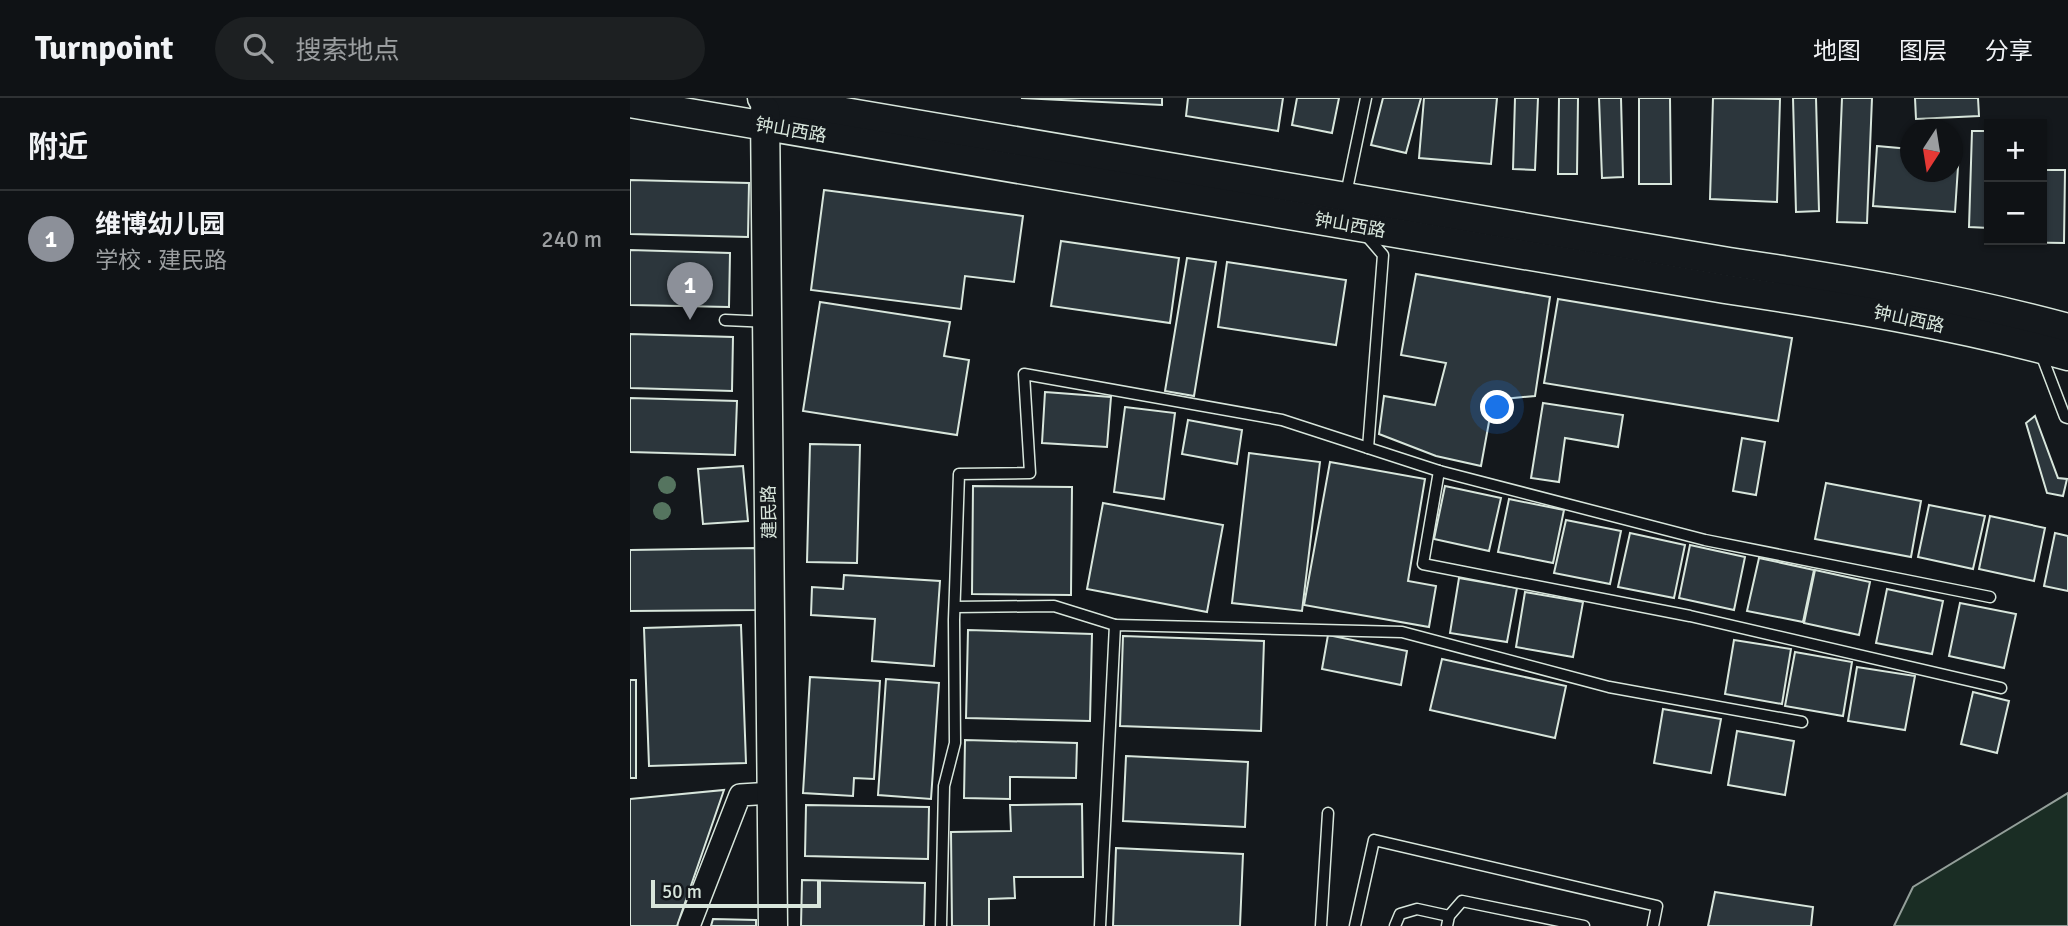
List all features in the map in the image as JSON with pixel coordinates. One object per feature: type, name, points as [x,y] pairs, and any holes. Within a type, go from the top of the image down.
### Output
[{"type":"main road","name":"钟山西路","points":[[630,103],[764,107],[1346,197],[1874,284],[2068,328]]},
{"type":"main road","name":"钟山西路","points":[[764,107],[1359,227],[1725,289],[1870,310],[2068,356]]},
{"type":"main road","name":"建民路","points":[[764,107],[773,926]]},
{"type":"street","points":[[689,926],[740,795],[772,793]]},
{"type":"lane","points":[[1346,197],[1366,98]]},
{"type":"lane","points":[[1359,227],[1383,255],[1368,448]]},
{"type":"lane","points":[[725,320],[767,322]]},
{"type":"lane","points":[[2038,348],[2065,417],[2068,418]]},
{"type":"lane","points":[[941,926],[944,786],[955,743],[959,474],[1030,473],[1024,374],[1282,420],[1439,471],[1705,540],[1990,597]]},
{"type":"lane","points":[[1439,471],[1423,564],[1690,616],[2001,688]]},
{"type":"lane","points":[[955,607],[1054,606],[1115,625],[1402,632],[1609,687],[1802,722]]},
{"type":"lane","points":[[1100,926],[1115,625]]},
{"type":"lane","points":[[1321,926],[1328,813]]},
{"type":"lane","points":[[1355,926],[1374,840],[1657,906],[1653,926]]},
{"type":"lane","points":[[1395,926],[1400,914],[1417,909],[1448,921],[1462,901],[1551,923],[1584,926]]},
{"type":"green space","points":[[2068,793],[2068,926],[1894,926],[1913,887]]},
{"type":"building","points":[[1021,98],[1162,98],[1162,105]]},
{"type":"building","points":[[1188,98],[1283,98],[1278,131],[1186,116]]},
{"type":"building","points":[[1297,98],[1339,98],[1332,133],[1292,125]]},
{"type":"building","points":[[1383,98],[1421,98],[1406,153],[1371,145]]},
{"type":"building","points":[[1424,98],[1497,98],[1491,164],[1419,158]]},
{"type":"building","points":[[1515,98],[1538,98],[1535,170],[1513,169]]},
{"type":"building","points":[[1559,98],[1578,98],[1577,174],[1558,174]]},
{"type":"building","points":[[1599,98],[1621,98],[1623,177],[1602,178]]},
{"type":"building","points":[[1639,98],[1670,98],[1671,184],[1639,184]]},
{"type":"building","points":[[1713,98],[1780,99],[1777,202],[1710,199]]},
{"type":"building","points":[[1793,98],[1816,98],[1819,211],[1796,212]]},
{"type":"building","points":[[1842,98],[1872,98],[1867,223],[1837,222]]},
{"type":"building","points":[[1915,98],[1978,98],[1979,116],[1916,119]]},
{"type":"building","points":[[1972,131],[1984,131],[1984,228],[1969,227]]},
{"type":"building","points":[[1877,146],[1900,148],[1900,182],[1957,182],[1955,212],[1873,206]]},
{"type":"building","points":[[2047,170],[2065,170],[2064,243],[2047,243]]},
{"type":"building","points":[[630,180],[749,183],[748,237],[630,234]]},
{"type":"building","points":[[824,190],[1023,216],[1014,282],[965,276],[961,309],[811,290]]},
{"type":"building","points":[[1061,241],[1179,258],[1170,323],[1051,306]]},
{"type":"building","points":[[630,250],[730,253],[729,307],[630,305]]},
{"type":"building","points":[[1187,258],[1216,262],[1194,396],[1165,391]]},
{"type":"building","points":[[1227,262],[1346,280],[1336,345],[1218,327]]},
{"type":"building","points":[[1416,274],[1550,297],[1535,396],[1493,400],[1481,466],[1436,456],[1379,434],[1384,396],[1435,405],[1446,363],[1401,355]]},
{"type":"building","points":[[1558,299],[1792,338],[1778,421],[1544,383]]},
{"type":"building","points":[[820,302],[950,322],[944,356],[969,360],[957,435],[803,411]]},
{"type":"building","points":[[630,334],[733,337],[732,391],[630,388]]},
{"type":"building","points":[[1045,392],[1111,397],[1107,447],[1042,443]]},
{"type":"building","points":[[630,398],[737,401],[735,455],[630,452]]},
{"type":"building","points":[[1543,403],[1623,415],[1618,447],[1565,438],[1559,482],[1531,478]]},
{"type":"building","points":[[1125,407],[1175,413],[1164,499],[1114,492]]},
{"type":"building","points":[[2035,416],[2058,478],[2067,479],[2063,496],[2047,493],[2026,423]]},
{"type":"building","points":[[1188,420],[1242,430],[1237,464],[1182,454]]},
{"type":"building","points":[[1742,438],[1765,442],[1756,495],[1733,491]]},
{"type":"building","points":[[810,444],[860,445],[857,563],[807,562]]},
{"type":"building","points":[[1249,453],[1320,462],[1302,611],[1232,603]]},
{"type":"building","points":[[1330,462],[1425,479],[1408,581],[1436,586],[1429,627],[1304,605]]},
{"type":"building","points":[[743,466],[748,521],[703,524],[698,469]]},
{"type":"building","points":[[1826,483],[1921,501],[1911,557],[1815,539]]},
{"type":"building","points":[[973,486],[1072,487],[1071,595],[972,594]]},
{"type":"building","points":[[1445,486],[1501,498],[1489,551],[1434,539]]},
{"type":"building","points":[[1509,499],[1564,510],[1553,563],[1498,552]]},
{"type":"building","points":[[1103,503],[1223,525],[1207,612],[1087,589]]},
{"type":"building","points":[[1929,505],[1985,516],[1973,569],[1918,557]]},
{"type":"building","points":[[1990,516],[2045,528],[2034,581],[1979,569]]},
{"type":"building","points":[[1566,520],[1621,531],[1610,584],[1554,573]]},
{"type":"building","points":[[1630,533],[1685,545],[1674,598],[1618,587]]},
{"type":"building","points":[[2055,533],[2068,536],[2068,591],[2044,586]]},
{"type":"building","points":[[1690,545],[1745,557],[1734,610],[1679,598]]},
{"type":"building","points":[[755,548],[756,610],[630,611],[630,550]]},
{"type":"building","points":[[1759,558],[1814,570],[1803,622],[1747,611]]},
{"type":"building","points":[[1815,570],[1870,582],[1859,635],[1804,623]]},
{"type":"building","points":[[844,575],[940,581],[934,666],[872,661],[875,619],[811,615],[812,587],[843,589]]},
{"type":"building","points":[[1459,578],[1517,588],[1507,642],[1450,633]]},
{"type":"building","points":[[1887,589],[1943,601],[1932,654],[1876,643]]},
{"type":"building","points":[[1525,592],[1583,602],[1573,657],[1516,647]]},
{"type":"building","points":[[1960,603],[2016,614],[2004,668],[1949,656]]},
{"type":"building","points":[[741,625],[746,763],[649,766],[644,628]]},
{"type":"building","points":[[968,630],[1092,634],[1090,721],[966,718]]},
{"type":"building","points":[[1328,635],[1407,651],[1401,685],[1322,669]]},
{"type":"building","points":[[1123,636],[1264,641],[1261,731],[1120,726]]},
{"type":"building","points":[[1734,640],[1791,649],[1782,704],[1725,694]]},
{"type":"building","points":[[1795,652],[1852,662],[1843,716],[1785,706]]},
{"type":"building","points":[[1442,659],[1566,686],[1555,738],[1430,710]]},
{"type":"building","points":[[1857,667],[1915,676],[1905,730],[1848,721]]},
{"type":"building","points":[[810,677],[880,681],[874,779],[854,778],[853,796],[803,793]]},
{"type":"building","points":[[886,679],[939,683],[931,799],[878,795]]},
{"type":"building","points":[[630,680],[636,680],[636,778],[630,778]]},
{"type":"building","points":[[1973,692],[2009,701],[1997,753],[1961,744]]},
{"type":"building","points":[[1663,709],[1721,719],[1711,773],[1654,763]]},
{"type":"building","points":[[1737,731],[1794,741],[1785,795],[1728,785]]},
{"type":"building","points":[[965,740],[1077,743],[1076,778],[1010,777],[1010,799],[964,798]]},
{"type":"building","points":[[1126,756],[1248,762],[1245,827],[1123,821]]},
{"type":"building","points":[[724,790],[677,926],[630,926],[630,799]]},
{"type":"building","points":[[1082,804],[1083,877],[1014,877],[1015,898],[989,899],[989,926],[952,926],[951,832],[1011,831],[1010,805]]},
{"type":"building","points":[[806,805],[929,807],[928,859],[805,856]]},
{"type":"building","points":[[1116,848],[1243,854],[1240,926],[1113,926]]},
{"type":"building","points":[[802,880],[925,883],[924,926],[801,926]]},
{"type":"building","points":[[1715,892],[1813,907],[1811,926],[1708,926]]},
{"type":"building","points":[[713,919],[756,920],[756,926],[711,926]]},
{"type":"place","name":"维博幼儿园","points":[[690,320]]}]
